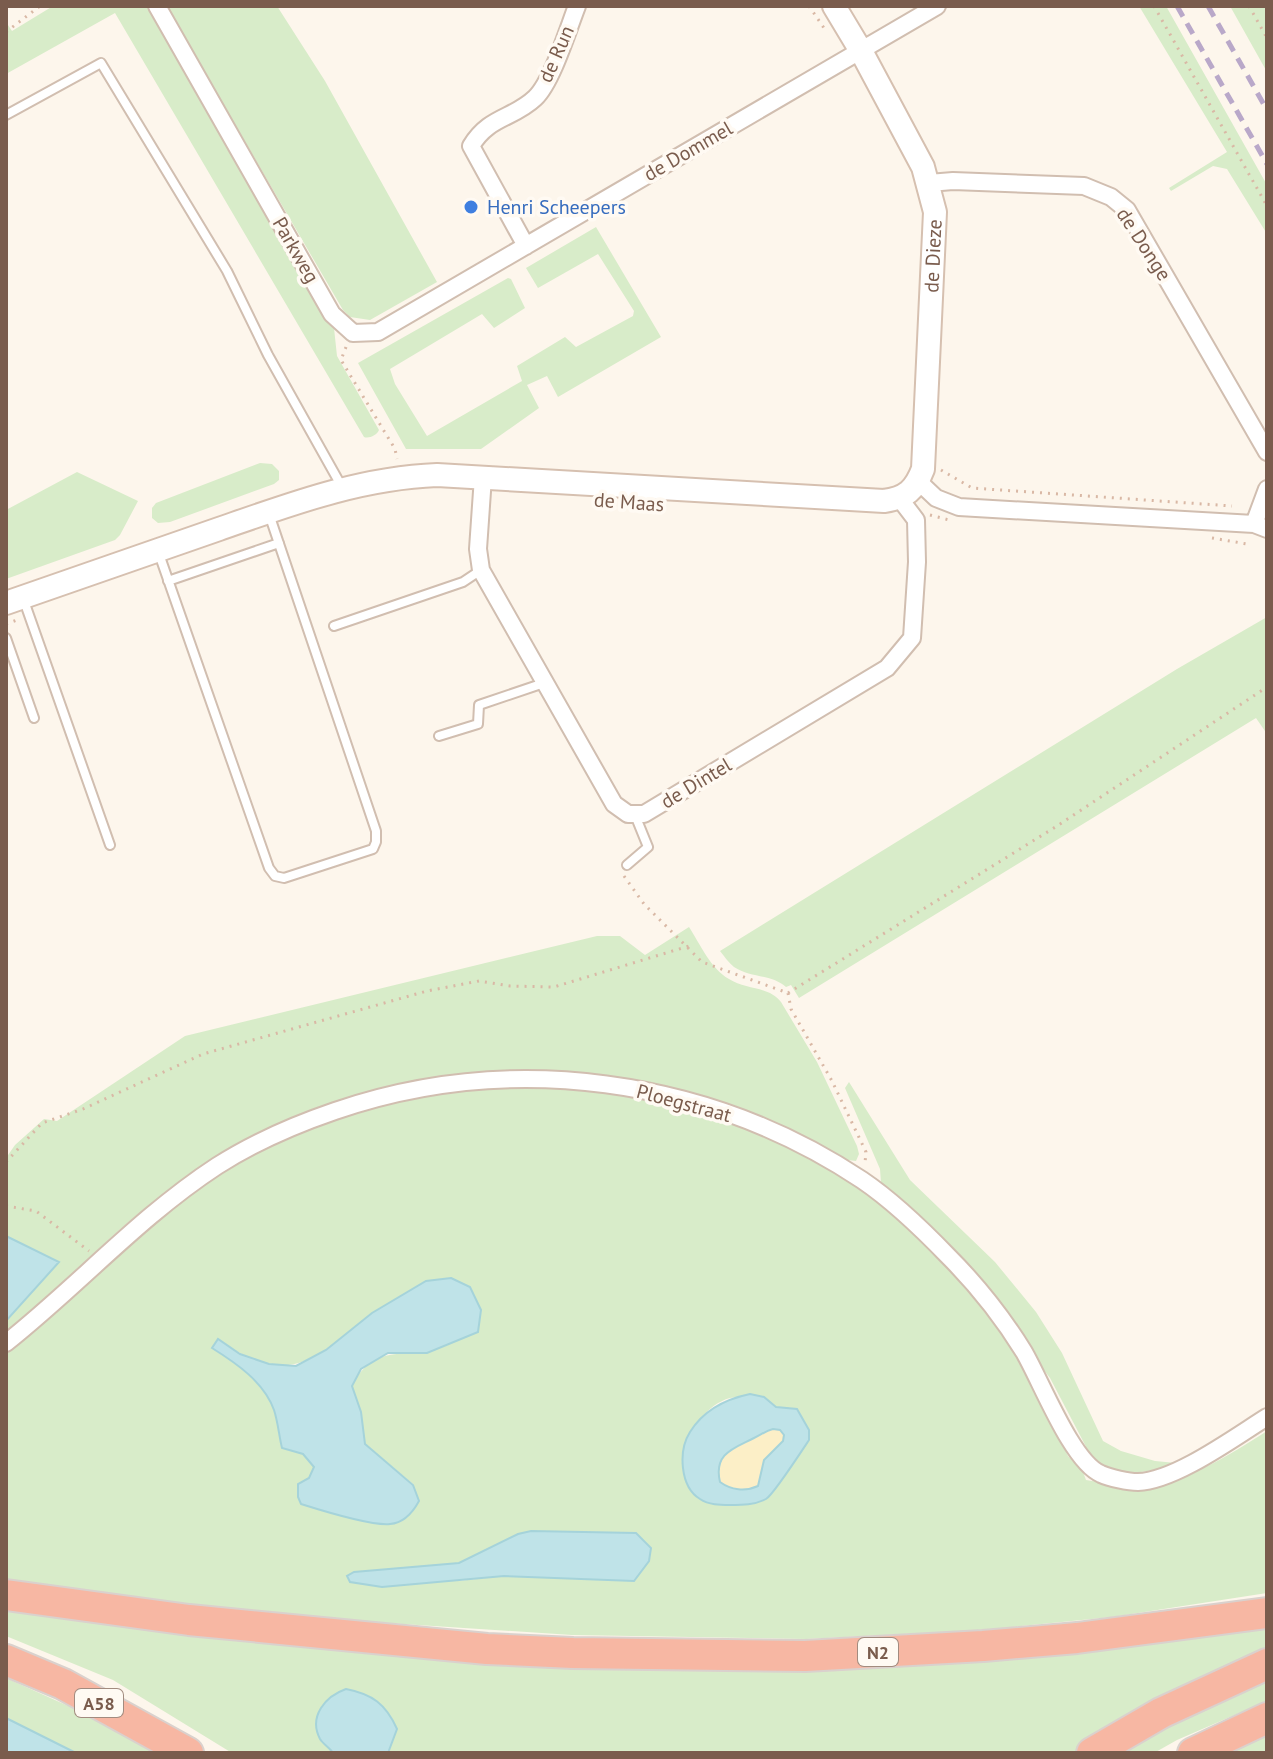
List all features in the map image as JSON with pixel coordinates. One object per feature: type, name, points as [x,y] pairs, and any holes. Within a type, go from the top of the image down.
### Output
[{"type":"highway","name":"N2","points":[[6,1595],[189,1620],[487,1649],[573,1653],[805,1656],[983,1646],[1077,1638],[1267,1613]]},
{"type":"highway","name":"A58","points":[[6,1660],[63,1684],[188,1753]]},
{"type":"highway","points":[[1092,1753],[1161,1713],[1258,1668]]},
{"type":"highway","points":[[1193,1753],[1267,1718]]},
{"type":"street","name":"Parkweg","points":[[157,6],[332,314],[353,333]]},
{"type":"street","name":"de Run","points":[[526,246],[471,146],[480,131],[535,98],[546,83],[577,6]]},
{"type":"street","name":"de Dieze","points":[[834,6],[853,55],[923,167],[935,212],[923,469],[918,481]]},
{"type":"street","name":"de Dommel","points":[[353,333],[378,332],[937,6]]},
{"type":"street","name":"de Donge","points":[[929,183],[953,181],[1084,186],[1111,197],[1127,210],[1267,452]]},
{"type":"street","name":"de Maas","points":[[20,605],[158,550],[268,512],[343,488],[399,476],[483,477],[884,501],[900,499]]},
{"type":"street","name":"de Dintel","points":[[483,477],[478,549],[481,570],[614,804],[628,814],[644,814],[887,668],[912,638],[917,562],[916,520]]},
{"type":"street","points":[[916,520],[900,499],[912,491],[918,481],[936,498],[959,507],[1260,527],[1267,489]]},
{"type":"street","name":"Ploegstraat","points":[[6,1343],[163,1205],[219,1165],[259,1142],[301,1123],[365,1101],[423,1087],[465,1080],[544,1079],[644,1089],[701,1104],[798,1144],[862,1180],[884,1196],[949,1257],[997,1312],[1025,1354],[1075,1449],[1099,1474],[1137,1482],[1163,1476],[1207,1454],[1267,1417]]},
{"type":"lane","points":[[6,115],[101,63],[227,271],[268,355],[343,488]]},
{"type":"lane","points":[[158,550],[269,868],[275,876],[284,878],[373,849],[376,831],[268,512]]},
{"type":"lane","points":[[168,581],[279,543]]},
{"type":"lane","points":[[334,626],[463,582],[481,570]]},
{"type":"lane","points":[[20,605],[110,845]]},
{"type":"lane","points":[[6,638],[34,718]]},
{"type":"lane","points":[[439,736],[478,724],[479,705],[545,682]]},
{"type":"lane","points":[[627,865],[648,847],[635,814]]},
{"type":"path","points":[[6,32],[40,6]]},
{"type":"path","points":[[809,6],[853,55]]},
{"type":"path","points":[[1154,6],[1267,206]]},
{"type":"path","points":[[1249,6],[1267,38]]},
{"type":"path","points":[[353,333],[341,360],[395,449],[399,476]]},
{"type":"path","points":[[941,470],[972,488],[1229,505],[1244,508],[1260,527],[1247,544],[1199,538]]},
{"type":"path","points":[[916,520],[928,514],[958,521]]},
{"type":"path","points":[[6,624],[20,605]]},
{"type":"path","points":[[788,993],[1057,826],[1267,687]]},
{"type":"path","points":[[627,865],[623,873],[644,904],[702,962],[788,993]]},
{"type":"path","points":[[6,1162],[42,1123],[83,1109],[203,1054],[427,991],[479,981],[510,986],[554,987],[689,946]]},
{"type":"path","points":[[788,993],[791,1009],[832,1081],[866,1152],[862,1180]]},
{"type":"path","points":[[6,1206],[36,1211],[100,1260]]},
{"type":"green space","points":[[53,6],[147,6],[281,243],[334,328],[337,356],[379,430],[375,435],[364,437],[115,13],[6,74],[6,22],[12,31]]},
{"type":"green space","points":[[166,6],[277,6],[325,81],[437,282],[370,320],[350,317],[343,310]]},
{"type":"green space","points":[[1139,6],[1166,6],[1267,185],[1267,234],[1227,169],[1213,166],[1171,191],[1169,188],[1227,152]]},
{"type":"green space","points":[[1230,6],[1267,6],[1267,72]]},
{"type":"green space","points":[[596,227],[661,337],[558,397],[547,376],[527,385],[539,408],[481,449],[406,449],[358,363],[511,279],[525,308],[494,328],[482,314],[390,369],[395,384],[427,436],[522,381],[517,366],[565,337],[576,347],[633,316],[634,311],[598,254],[538,288],[526,268]]},
{"type":"green space","points":[[260,463],[272,464],[279,471],[279,480],[170,522],[158,523],[152,518],[152,508],[156,503]]},
{"type":"green space","points":[[77,472],[138,501],[120,535],[115,540],[6,579],[6,510]]},
{"type":"green space","points":[[1267,617],[1267,734],[1256,718],[799,998],[791,985],[786,987],[774,980],[740,970],[720,951],[1177,669]]},
{"type":"green space","points":[[689,927],[706,956],[723,975],[770,993],[781,1002],[817,1062],[857,1146],[859,1154],[856,1161],[839,1159],[752,1118],[700,1098],[629,1081],[559,1072],[488,1073],[419,1082],[351,1099],[285,1124],[221,1157],[140,1213],[6,1334],[6,1321],[58,1262],[6,1236],[6,1158],[15,1145],[44,1119],[57,1121],[185,1036],[597,936],[620,936],[645,955]]},
{"type":"green space","points":[[849,1082],[910,1180],[995,1262],[1036,1312],[1062,1353],[1103,1441],[1121,1451],[1155,1461],[1176,1463],[1124,1472],[1093,1460],[1050,1378],[881,1183],[880,1169],[845,1088]]},
{"type":"green space","points":[[516,1083],[642,1095],[751,1129],[834,1169],[876,1198],[947,1261],[992,1316],[1021,1358],[1068,1456],[1086,1480],[1136,1488],[1170,1482],[1204,1468],[1267,1431],[1267,1593],[1112,1617],[982,1630],[806,1639],[572,1635],[372,1622],[99,1599],[6,1582],[6,1352],[166,1208],[260,1147],[366,1105]],"holes":[[[372,1313],[427,1353],[383,1357],[366,1366],[352,1386],[361,1412],[365,1444],[413,1484],[419,1501],[391,1524],[301,1504],[315,1468],[303,1454],[282,1448],[274,1410],[263,1391],[240,1367],[212,1348],[218,1340],[243,1355],[265,1363],[283,1365],[300,1362],[317,1355]],[[764,1397],[776,1407],[804,1448],[790,1464],[683,1451],[690,1435],[707,1412],[722,1401]],[[518,1534],[634,1581],[504,1576],[458,1581],[354,1572],[459,1563]]]},
{"type":"green space","points":[[6,1604],[66,1616],[253,1642],[371,1654],[573,1665],[1267,1625],[1267,1652],[1074,1753],[388,1753],[390,1750],[317,1727],[321,1740],[333,1753],[232,1753],[113,1680],[6,1636]]},
{"type":"green space","points":[[1267,1673],[1267,1701],[1154,1753],[1110,1753]]},
{"type":"green space","points":[[6,1678],[95,1718],[155,1753],[6,1753]]},
{"type":"green space","points":[[1267,1731],[1267,1753],[1217,1753]]},
{"type":"sand","points":[[773,1429],[780,1429],[784,1435],[783,1441],[764,1460],[758,1486],[738,1489],[720,1482],[720,1464],[728,1453]]},
{"type":"water","points":[[6,1236],[59,1262],[6,1321]]},
{"type":"water","points":[[451,1278],[470,1287],[481,1310],[478,1332],[427,1353],[388,1353],[361,1369],[352,1386],[361,1412],[365,1444],[413,1485],[419,1501],[417,1505],[400,1522],[382,1524],[301,1504],[298,1484],[309,1478],[314,1467],[303,1454],[282,1448],[274,1410],[263,1391],[240,1367],[212,1348],[218,1339],[240,1354],[269,1364],[296,1366],[326,1350],[372,1313],[426,1281]]},
{"type":"water","points":[[741,1396],[764,1397],[776,1407],[797,1409],[809,1430],[809,1440],[766,1499],[744,1505],[718,1505],[700,1499],[688,1486],[683,1468],[684,1449],[690,1432],[708,1412]],"holes":[[[780,1430],[784,1435],[783,1441],[764,1460],[758,1486],[738,1489],[720,1482],[720,1464],[727,1453],[768,1431]]]},
{"type":"water","points":[[531,1531],[636,1533],[651,1548],[649,1561],[634,1581],[504,1576],[382,1587],[350,1582],[347,1576],[354,1572],[459,1563],[518,1534]]},
{"type":"water","points":[[346,1689],[371,1697],[388,1713],[397,1729],[388,1753],[333,1753],[320,1739],[316,1722],[321,1708]]},
{"type":"water","points":[[6,1718],[76,1753],[6,1753]]},
{"type":"railway","points":[[1177,6],[1267,164]]},
{"type":"railway","points":[[1208,6],[1267,110]]},
{"type":"place","name":"Henri Scheepers","points":[[471,207]]}]
